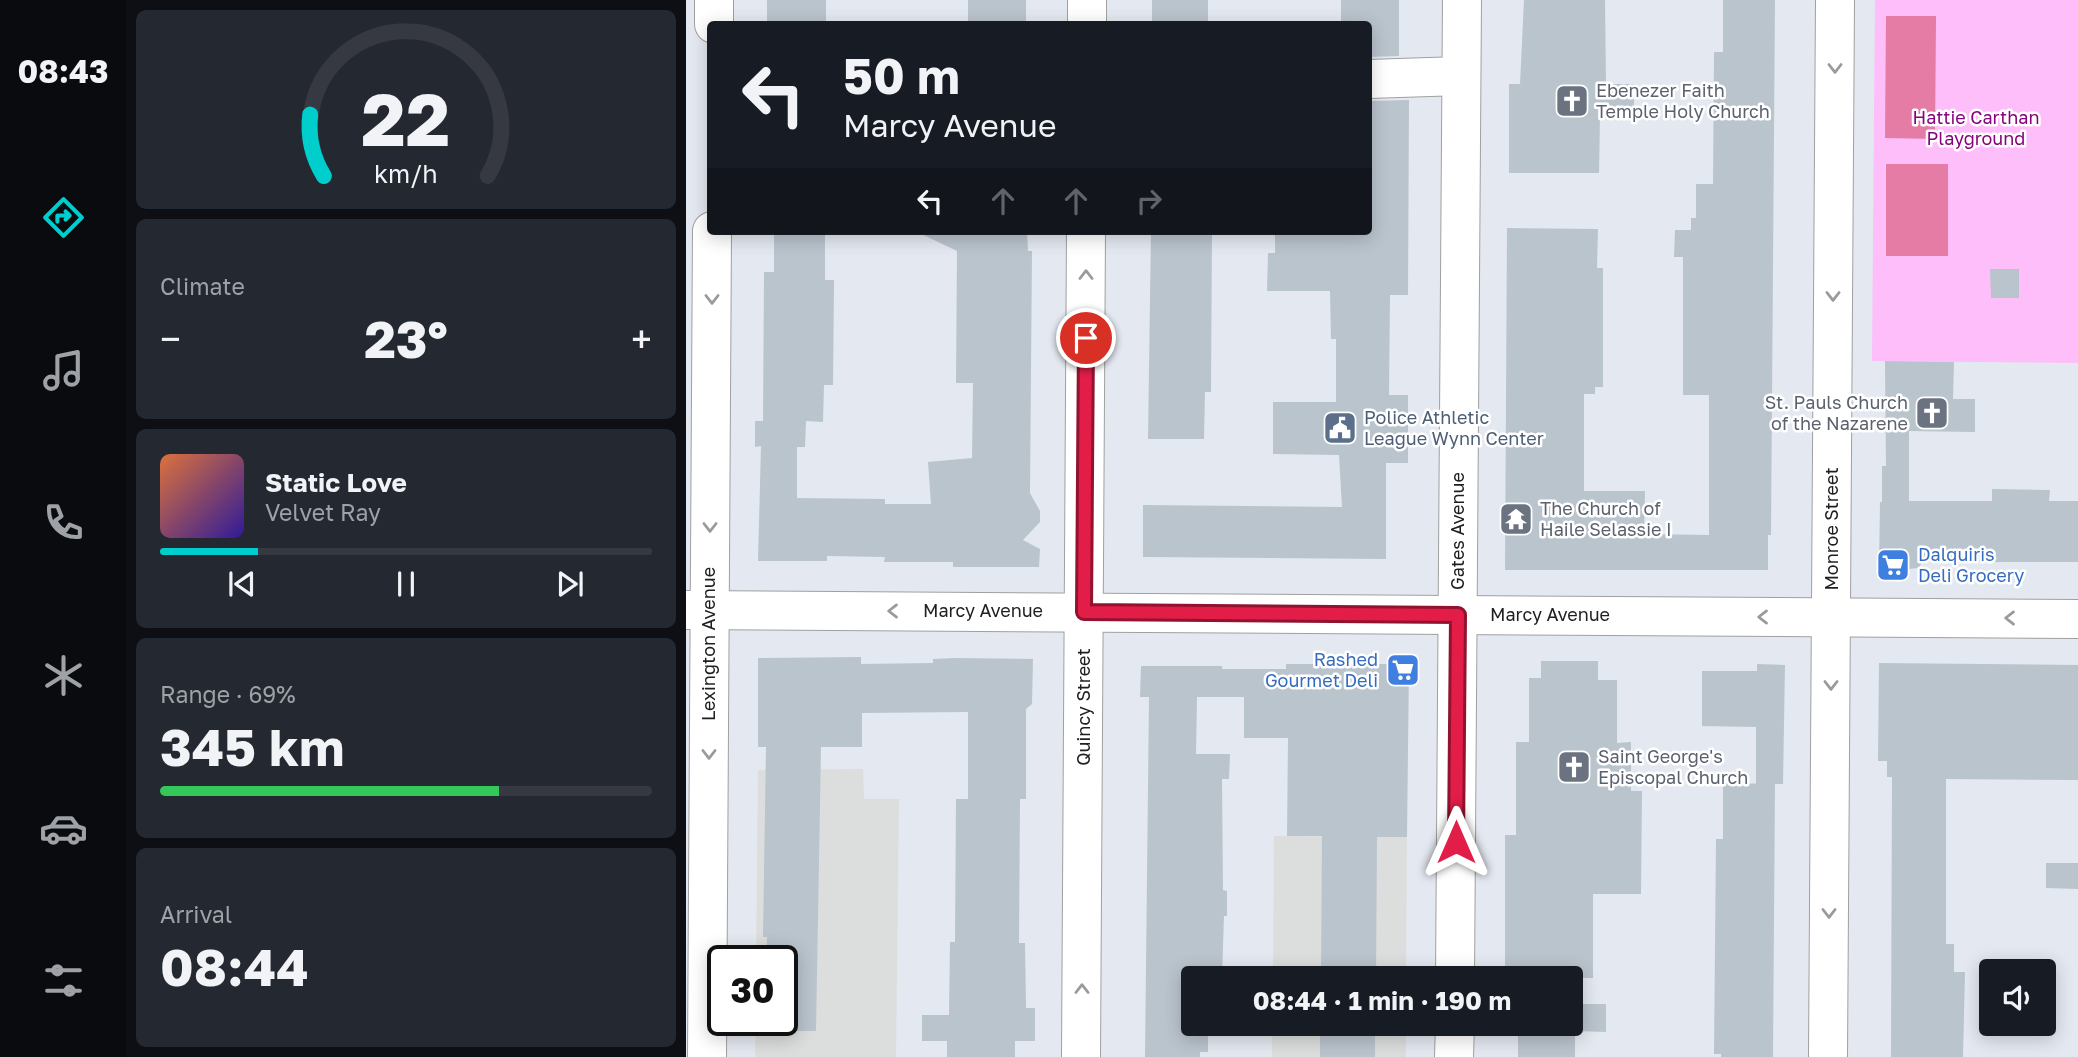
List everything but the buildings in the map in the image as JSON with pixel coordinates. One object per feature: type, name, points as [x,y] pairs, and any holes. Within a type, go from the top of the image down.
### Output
[{"type":"street","points":[[714,0],[714,21]]},
{"type":"street","points":[[1087,0],[1087,21]]},
{"type":"street","name":"Gates Avenue","points":[[1455,966],[1462,0]]},
{"type":"street","name":"Monroe Street","points":[[1828,1057],[1836,0]]},
{"type":"street","points":[[1372,79],[1461,76]]},
{"type":"street","name":"Lexington Avenue","points":[[707,1057],[698,610],[712,235]]},
{"type":"street","name":"Quincy Street","points":[[1081,1057],[1086,235]]},
{"type":"street","name":"Marcy Avenue","points":[[698,610],[2078,619]]},
{"type":"street","points":[[1454,1057],[1455,1036]]},
{"type":"shaded area","points":[[1886,16],[1936,16],[1935,139],[1885,138]]},
{"type":"shaded area","points":[[1886,164],[1948,164],[1948,256],[1886,256]]},
{"type":"shaded area","points":[[863,769],[864,799],[899,799],[896,1057],[755,1057],[756,1036],[798,1036],[798,945],[756,945],[758,770]]},
{"type":"shaded area","points":[[1274,836],[1407,837],[1406,966],[1273,966]]},
{"type":"shaded area","points":[[1272,1036],[1406,1036],[1406,1057],[1272,1057]]},
{"type":"green space","name":"Hattie Carthan Playground","points":[[1875,0],[2078,0],[2078,363],[1872,361]]},
{"type":"place","name":"Ebenezer Faith Temple Holy Church","points":[[1572,101]]},
{"type":"place","name":"St. Pauls Church of the Nazarene","points":[[1932,413]]},
{"type":"place","name":"Police Athletic League Wynn Center","points":[[1340,428]]},
{"type":"place","name":"The Church of Haile Selassie I","points":[[1516,519]]},
{"type":"place","name":"Dalquiris Deli Grocery","points":[[1893,565]]},
{"type":"place","name":"Rashed Gourmet Deli","points":[[1403,670]]},
{"type":"place","name":"Saint George's Episcopal Church","points":[[1574,767]]},
{"type":"route","points":[[1086,338],[1084,612],[1458,615],[1456,842]]}]
